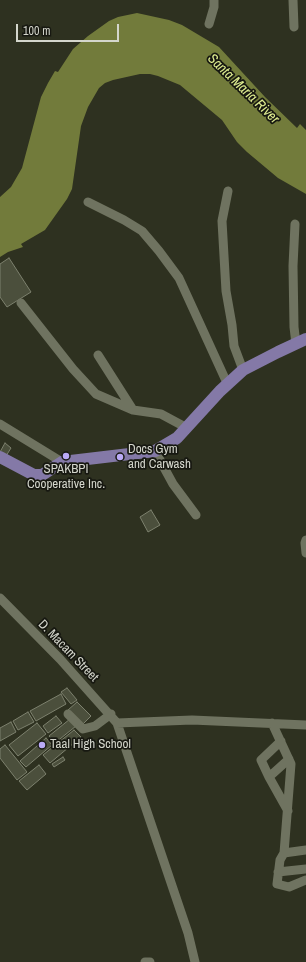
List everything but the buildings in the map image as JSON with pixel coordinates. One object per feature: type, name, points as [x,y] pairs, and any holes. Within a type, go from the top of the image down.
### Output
[{"type":"main road","points":[[0,457],[34,475],[42,475],[62,462],[155,451],[177,438],[227,383],[243,370],[301,341]]},
{"type":"street","points":[[209,24],[214,7],[214,0]]},
{"type":"street","points":[[293,0],[294,27]]},
{"type":"street","points":[[228,191],[222,221],[226,291],[234,346],[243,370]]},
{"type":"street","points":[[88,202],[124,220],[142,232],[159,251],[179,278],[227,383]]},
{"type":"street","points":[[294,224],[294,327],[301,341]]},
{"type":"street","points":[[21,303],[73,368],[96,394],[134,410],[161,414],[186,428]]},
{"type":"street","points":[[98,355],[134,410]]},
{"type":"street","points":[[0,424],[62,462]]},
{"type":"street","points":[[155,451],[173,484],[196,515]]},
{"type":"street","points":[[306,540],[306,553]]},
{"type":"street","name":"D. Macam Street","points":[[0,598],[117,722],[188,933],[195,962]]},
{"type":"street","points":[[68,714],[83,729],[95,726],[111,714]]},
{"type":"street","points":[[117,722],[192,720],[306,724]]},
{"type":"street","points":[[272,723],[292,764],[284,853],[280,860],[277,884],[289,887],[306,880]]},
{"type":"street","points":[[281,741],[262,760],[269,777],[288,812]]},
{"type":"street","points":[[269,777],[289,760]]},
{"type":"street","points":[[284,853],[306,850]]},
{"type":"street","points":[[278,872],[306,869]]},
{"type":"street","points":[[145,962],[150,962]]},
{"type":"water","name":"Santa Maria River","points":[[137,13],[169,20],[182,25],[219,47],[265,97],[297,128],[300,124],[306,130],[306,194],[278,178],[247,152],[237,142],[222,120],[180,85],[158,76],[140,74],[113,80],[105,83],[99,88],[88,107],[81,126],[72,189],[67,199],[45,230],[21,244],[23,247],[8,252],[0,257],[0,197],[11,187],[22,168],[41,97],[48,83],[55,71],[58,72],[73,49],[88,36],[109,21],[118,17]]},
{"type":"place","name":"SPAKBPI Cooperative Inc.","points":[[66,456]]},
{"type":"place","name":"Docs Gym and Carwash","points":[[120,457]]},
{"type":"place","name":"Taal High School","points":[[42,745]]}]
